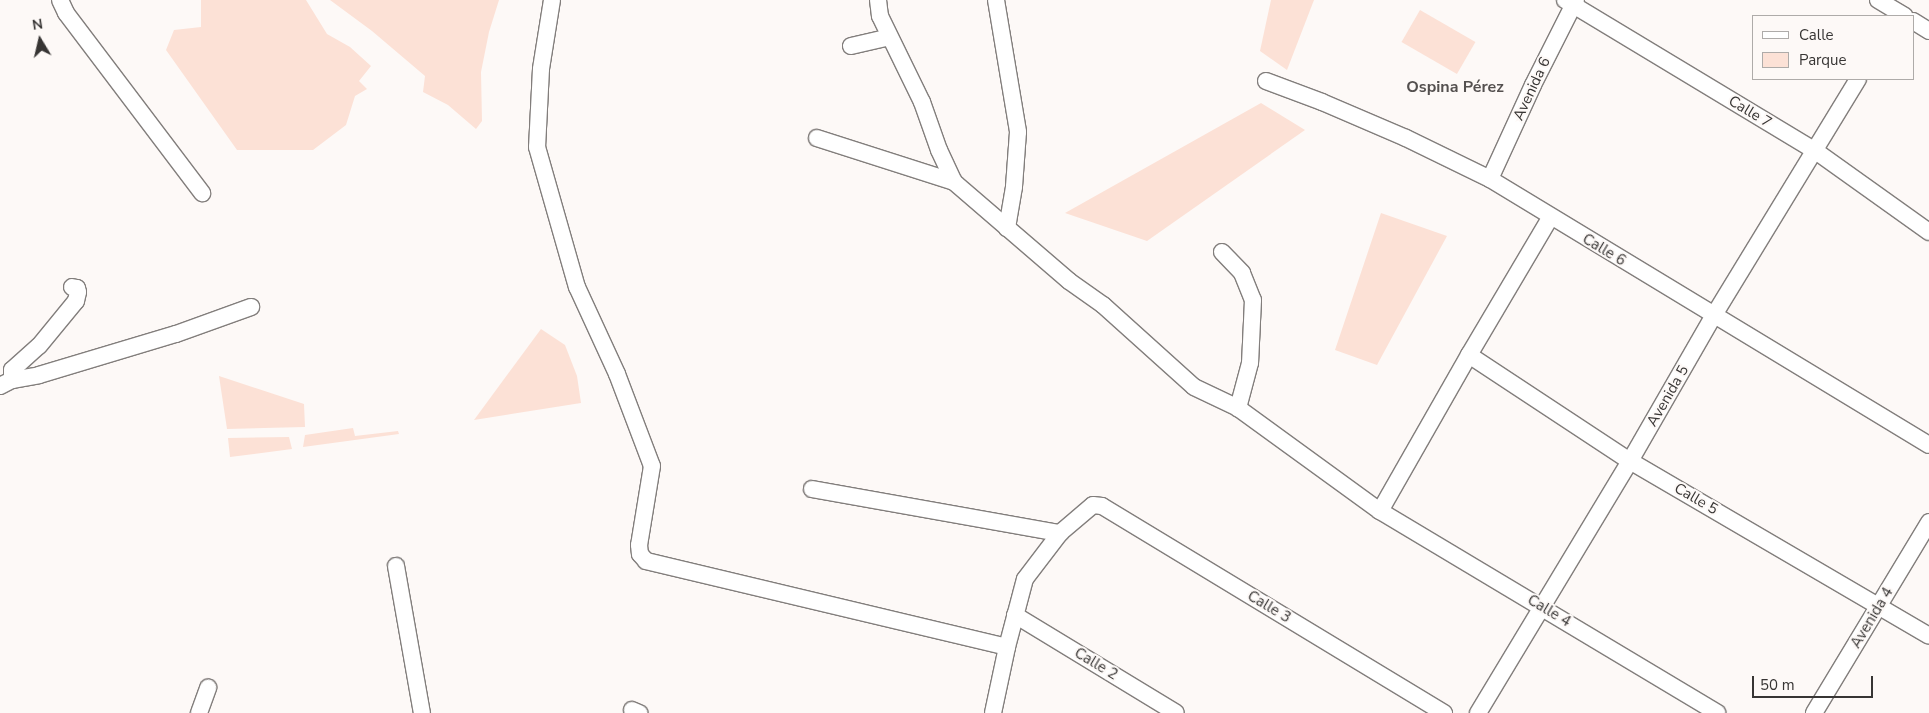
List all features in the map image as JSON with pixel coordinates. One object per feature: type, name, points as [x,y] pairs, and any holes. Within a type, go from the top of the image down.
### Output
[{"type":"street","points":[[60,0],[66,13],[202,193]]},
{"type":"street","points":[[552,0],[541,69],[537,147],[577,287],[617,374],[652,466],[639,545],[640,554],[646,561],[1007,647]]},
{"type":"street","points":[[878,0],[880,16],[922,102],[954,182]]},
{"type":"street","points":[[996,0],[1018,132],[1014,187],[1007,228]]},
{"type":"street","points":[[1878,0],[1904,13]]},
{"type":"street","name":"Calle 7","points":[[1572,2],[1814,150],[1929,232]]},
{"type":"street","name":"Avenida 6","points":[[1490,179],[1572,2]]},
{"type":"street","points":[[1914,20],[1929,31]]},
{"type":"street","points":[[851,46],[889,37]]},
{"type":"street","name":"Avenida 5","points":[[1478,713],[1630,461],[1714,315],[1857,80]]},
{"type":"street","name":"Calle 6","points":[[1266,82],[1322,102],[1406,138],[1490,179],[1550,218],[1929,445]]},
{"type":"street","points":[[817,138],[954,182]]},
{"type":"street","name":"Calle 4","points":[[954,182],[1069,281],[1109,310],[1194,386],[1238,408],[1380,512],[1717,713]]},
{"type":"street","points":[[1380,512],[1469,355],[1550,218]]},
{"type":"street","points":[[1222,252],[1242,273],[1253,300],[1250,362],[1238,408]]},
{"type":"street","points":[[6,383],[12,370],[39,346],[76,301],[77,288],[72,287]]},
{"type":"street","points":[[6,383],[176,334],[251,307]]},
{"type":"street","name":"Calle 5","points":[[1469,355],[1630,461],[1929,636]]},
{"type":"street","points":[[812,489],[1060,533],[1024,579],[993,713]]},
{"type":"street","name":"Calle 3","points":[[1060,533],[1093,505],[1102,506],[1444,713]]},
{"type":"street","name":"Avenida 4","points":[[1814,713],[1929,522]]},
{"type":"street","points":[[396,566],[422,713]]},
{"type":"street","name":"Calle 2","points":[[1015,615],[1176,713]]},
{"type":"street","points":[[199,713],[208,688]]},
{"type":"green space","points":[[201,0],[306,0],[327,34],[350,47],[371,66],[359,81],[367,89],[355,96],[346,125],[313,150],[237,150],[166,50],[174,30],[201,27]]},
{"type":"green space","points":[[330,0],[499,0],[489,32],[481,72],[482,121],[476,129],[448,105],[423,92],[425,76],[372,31]]},
{"type":"green space","points":[[1271,0],[1314,0],[1287,70],[1260,51]]},
{"type":"green space","points":[[1420,10],[1475,42],[1457,74],[1402,42]]},
{"type":"green space","points":[[1261,103],[1305,130],[1147,241],[1065,213]]},
{"type":"green space","points":[[1381,213],[1447,236],[1377,365],[1335,350]]},
{"type":"green space","points":[[541,329],[565,345],[577,376],[581,403],[474,420]]},
{"type":"green space","points":[[219,376],[304,404],[305,427],[227,429]]},
{"type":"green space","points":[[353,428],[355,436],[398,431],[399,434],[303,447],[305,435]]},
{"type":"green space","points":[[289,437],[292,449],[230,457],[228,438]]},
{"type":"district","name":"Ospina Pérez","points":[[1455,87]]}]
